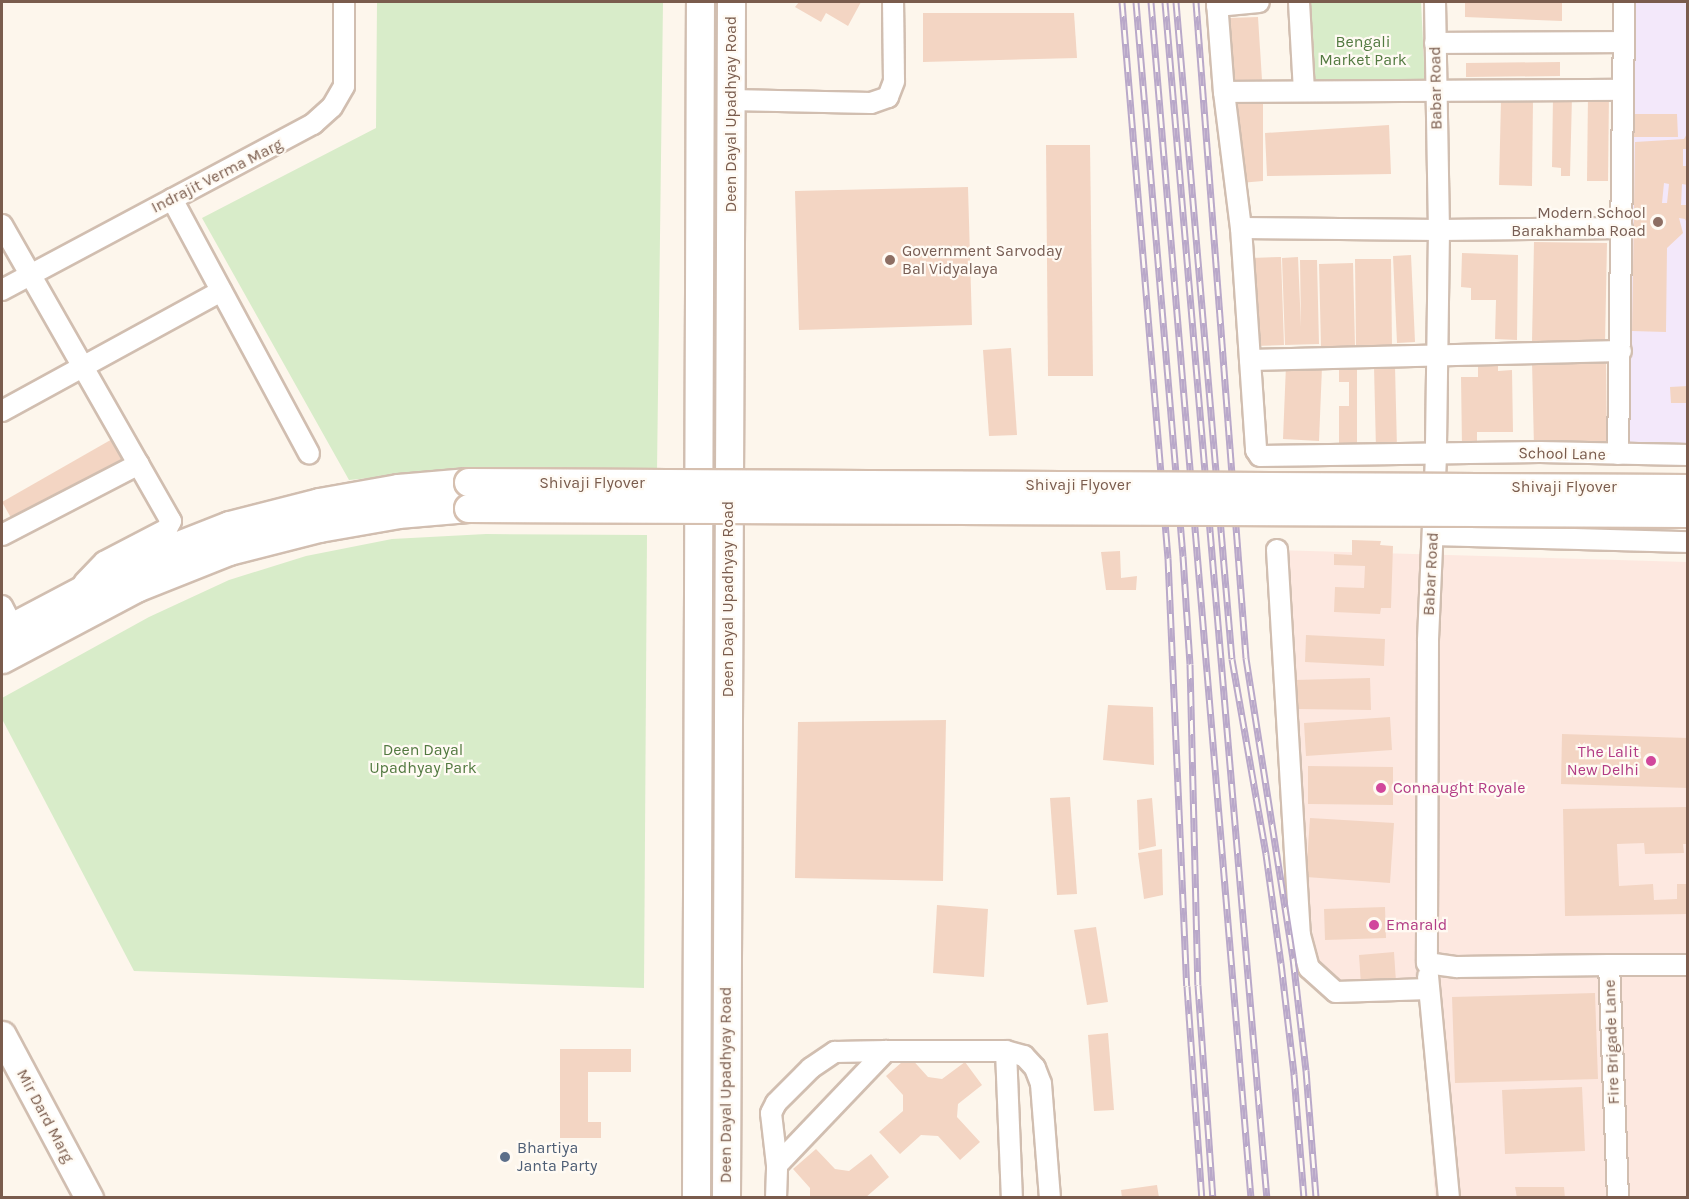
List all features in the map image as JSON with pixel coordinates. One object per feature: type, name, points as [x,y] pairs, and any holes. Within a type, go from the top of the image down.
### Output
[{"type":"main road","name":"Deen Dayal Upadhyay Road","points":[[696,1197],[700,2]]},
{"type":"main road","name":"Deen Dayal Upadhyay Road","points":[[726,1197],[731,2]]},
{"type":"main road","points":[[5,622],[74,594],[135,562],[229,525],[330,500],[398,488],[468,495]]},
{"type":"main road","name":"Shivaji Flyover","points":[[468,495],[1688,488]]},
{"type":"main road","points":[[2,659],[136,588],[229,551],[319,528],[398,514],[468,495]]},
{"type":"main road","name":"Shivaji Flyover","points":[[468,495],[1688,513]]},
{"type":"main road","name":"Mir Dard Marg","points":[[2,1035],[89,1197]]},
{"type":"street","name":"Indrajit Verma Marg","points":[[2,290],[290,138],[332,107],[344,86],[344,2]]},
{"type":"street","points":[[730,100],[871,103],[888,97],[894,81],[893,2]]},
{"type":"street","points":[[1259,2],[1217,4],[1224,92],[1241,228],[1250,360],[1621,351]]},
{"type":"street","points":[[1299,2],[1304,91]]},
{"type":"street","name":"Babar Road","points":[[1435,2],[1439,230],[1434,535],[1428,641],[1427,963],[1449,1197]]},
{"type":"street","points":[[1618,454],[1624,2]]},
{"type":"street","points":[[1435,43],[1624,42]]},
{"type":"street","points":[[1224,92],[1623,90]]},
{"type":"street","points":[[172,199],[309,453]]},
{"type":"street","points":[[2,225],[170,518],[170,527],[104,562],[74,594]]},
{"type":"street","points":[[1241,228],[1439,230],[1622,228]]},
{"type":"street","points":[[2,411],[221,291]]},
{"type":"street","name":"School Lane","points":[[1250,360],[1256,450],[1260,456],[1436,456],[1540,452],[1688,454]]},
{"type":"street","points":[[2,535],[140,464]]},
{"type":"street","points":[[1434,535],[1688,542]]},
{"type":"street","points":[[1277,550],[1300,935],[1309,968],[1336,992],[1429,989]]},
{"type":"street","points":[[1427,963],[1457,967],[1609,965]]},
{"type":"street","name":"Fire Brigade Lane","points":[[1618,1197],[1609,965],[1688,965]]},
{"type":"street","points":[[1006,1050],[1012,1197]]},
{"type":"street","points":[[776,1197],[777,1165],[771,1113],[776,1103],[812,1068],[835,1052],[1006,1050],[1024,1056],[1035,1068],[1041,1084],[1050,1197]]},
{"type":"street","points":[[777,1165],[886,1052]]},
{"type":"shaded area","name":"Modern School Barakhamba Road","points":[[1631,2],[1687,2],[1687,443],[1627,442]]},
{"type":"shaded area","points":[[1275,550],[1687,562],[1687,1197],[1435,1197],[1419,986],[1338,988],[1316,969]]},
{"type":"green space","points":[[377,2],[663,2],[657,471],[444,471],[349,480],[202,218],[376,128]]},
{"type":"green space","name":"Bengali Market Park","points":[[1290,2],[1421,2],[1426,103],[1298,99]]},
{"type":"green space","name":"Deen Dayal Upadhyay Park","points":[[486,534],[647,535],[644,988],[134,971],[2,719],[2,698],[149,617],[229,580],[306,556],[392,539]]},
{"type":"building","points":[[799,2],[861,2],[848,26],[826,13],[821,22],[795,7]]},
{"type":"building","points":[[1465,2],[1562,2],[1562,21],[1465,17]]},
{"type":"building","points":[[923,13],[1074,13],[1077,58],[923,62]]},
{"type":"building","points":[[1258,17],[1262,80],[1232,82],[1228,18]]},
{"type":"building","points":[[1560,62],[1560,76],[1466,77],[1466,63]]},
{"type":"building","points":[[1588,94],[1609,94],[1608,181],[1587,181]]},
{"type":"building","points":[[1553,96],[1572,97],[1570,176],[1561,176],[1561,168],[1552,167]]},
{"type":"building","points":[[1501,100],[1533,100],[1532,186],[1499,185]]},
{"type":"building","points":[[1236,102],[1263,103],[1263,181],[1240,183]]},
{"type":"building","points":[[1634,114],[1677,114],[1678,137],[1634,137]]},
{"type":"building","points":[[1389,125],[1391,174],[1267,176],[1265,133]]},
{"type":"building","points":[[1688,132],[1688,149],[1683,149],[1683,166],[1688,166],[1688,185],[1682,184],[1681,205],[1688,205],[1688,225],[1685,219],[1679,218],[1683,233],[1667,248],[1666,332],[1632,331],[1635,142],[1684,139]],"holes":[[[1664,183],[1669,184],[1667,203],[1662,203]]]},
{"type":"building","points":[[1046,145],[1090,145],[1093,376],[1048,376]]},
{"type":"building","points":[[968,187],[972,325],[799,330],[795,191]]},
{"type":"building","points":[[1534,242],[1607,243],[1605,344],[1532,342]]},
{"type":"building","points":[[1462,253],[1518,255],[1517,340],[1495,339],[1496,300],[1471,300],[1471,288],[1461,287]]},
{"type":"building","points":[[1411,255],[1415,342],[1397,343],[1393,256]]},
{"type":"building","points":[[1281,257],[1284,345],[1254,346],[1251,258]]},
{"type":"building","points":[[1298,257],[1301,327],[1300,260],[1317,260],[1319,344],[1285,345],[1282,258]]},
{"type":"building","points":[[1355,259],[1391,259],[1392,347],[1356,347]]},
{"type":"building","points":[[1353,263],[1355,346],[1321,347],[1319,264]]},
{"type":"building","points":[[1011,348],[1017,435],[989,436],[983,350]]},
{"type":"building","points":[[1606,360],[1607,448],[1534,448],[1532,361]]},
{"type":"building","points":[[1339,362],[1357,362],[1357,447],[1339,447],[1339,406],[1349,406],[1349,382],[1339,382]]},
{"type":"building","points":[[1478,364],[1498,364],[1498,371],[1512,370],[1513,432],[1477,432],[1477,448],[1462,448],[1461,377],[1478,377]]},
{"type":"building","points":[[1286,365],[1322,367],[1319,441],[1283,439]]},
{"type":"building","points":[[1374,366],[1395,366],[1397,449],[1376,450]]},
{"type":"building","points":[[1688,386],[1688,403],[1671,403],[1670,387]]},
{"type":"building","points":[[114,438],[126,459],[14,523],[2,502]]},
{"type":"building","points":[[1352,540],[1381,541],[1380,545],[1393,546],[1391,608],[1381,608],[1380,614],[1334,612],[1335,587],[1364,588],[1365,566],[1334,565],[1334,554],[1352,555]]},
{"type":"building","points":[[1120,551],[1121,578],[1137,576],[1136,590],[1106,590],[1101,552]]},
{"type":"building","points":[[1306,635],[1385,639],[1384,666],[1305,662]]},
{"type":"building","points":[[1370,678],[1371,710],[1298,709],[1294,680]]},
{"type":"building","points":[[1108,705],[1153,707],[1154,765],[1103,760]]},
{"type":"building","points":[[1390,717],[1392,750],[1306,756],[1304,723]]},
{"type":"building","points":[[946,720],[943,881],[795,878],[798,722]]},
{"type":"building","points":[[1562,734],[1688,738],[1688,788],[1561,784]]},
{"type":"building","points":[[1308,766],[1393,767],[1393,805],[1308,804]]},
{"type":"building","points":[[1070,797],[1077,894],[1057,895],[1050,798]]},
{"type":"building","points":[[1152,798],[1156,846],[1139,850],[1137,800]]},
{"type":"building","points":[[1688,807],[1688,844],[1683,844],[1684,853],[1645,854],[1644,843],[1617,844],[1619,886],[1653,884],[1654,900],[1677,899],[1677,884],[1688,884],[1688,914],[1565,916],[1563,809]]},
{"type":"building","points":[[1310,818],[1394,823],[1390,883],[1306,877]]},
{"type":"building","points":[[1162,849],[1163,895],[1144,899],[1138,853]]},
{"type":"building","points":[[937,905],[988,909],[984,977],[933,973]]},
{"type":"building","points":[[1385,907],[1386,938],[1325,940],[1324,909]]},
{"type":"building","points":[[1096,927],[1108,1002],[1087,1005],[1074,930]]},
{"type":"building","points":[[1394,952],[1396,982],[1361,985],[1359,955]]},
{"type":"building","points":[[1595,993],[1598,1079],[1455,1083],[1452,997]]},
{"type":"building","points":[[1108,1033],[1114,1110],[1094,1111],[1088,1035]]},
{"type":"building","points":[[560,1049],[631,1049],[631,1072],[588,1072],[588,1122],[601,1122],[601,1138],[560,1138]]},
{"type":"building","points":[[909,1056],[928,1077],[942,1079],[965,1062],[982,1085],[958,1104],[957,1117],[980,1142],[960,1160],[938,1136],[921,1135],[900,1154],[879,1132],[903,1111],[903,1095],[886,1076]]},
{"type":"building","points":[[1582,1087],[1585,1151],[1505,1154],[1502,1090]]},
{"type":"building","points":[[816,1149],[835,1169],[849,1171],[871,1154],[889,1177],[865,1198],[810,1198],[810,1188],[793,1169]]},
{"type":"building","points":[[1157,1185],[1159,1198],[1122,1198],[1121,1190]]},
{"type":"building","points":[[1515,1187],[1564,1187],[1565,1198],[1517,1198]]},
{"type":"railway","points":[[1122,2],[1168,558],[1187,986],[1202,1198]]},
{"type":"railway","points":[[1136,2],[1183,556],[1190,664],[1198,985],[1213,1198]]},
{"type":"railway","points":[[1151,2],[1251,1198]]},
{"type":"railway","points":[[1165,2],[1267,1198]]},
{"type":"railway","points":[[1176,2],[1232,659],[1266,854],[1281,963],[1294,1074],[1304,1198]]},
{"type":"railway","points":[[1196,2],[1246,658],[1293,958],[1306,1070],[1316,1198]]},
{"type":"place","name":"Modern School Barakhamba Road","points":[[1658,222]]},
{"type":"place","name":"Government Sarvoday Bal Vidyalaya","points":[[890,260]]},
{"type":"place","name":"The Lalit New Delhi","points":[[1651,761]]},
{"type":"place","name":"Connaught Royale","points":[[1381,788]]},
{"type":"place","name":"Emarald","points":[[1374,925]]},
{"type":"place","name":"Bhartiya Janta Party","points":[[505,1157]]}]
